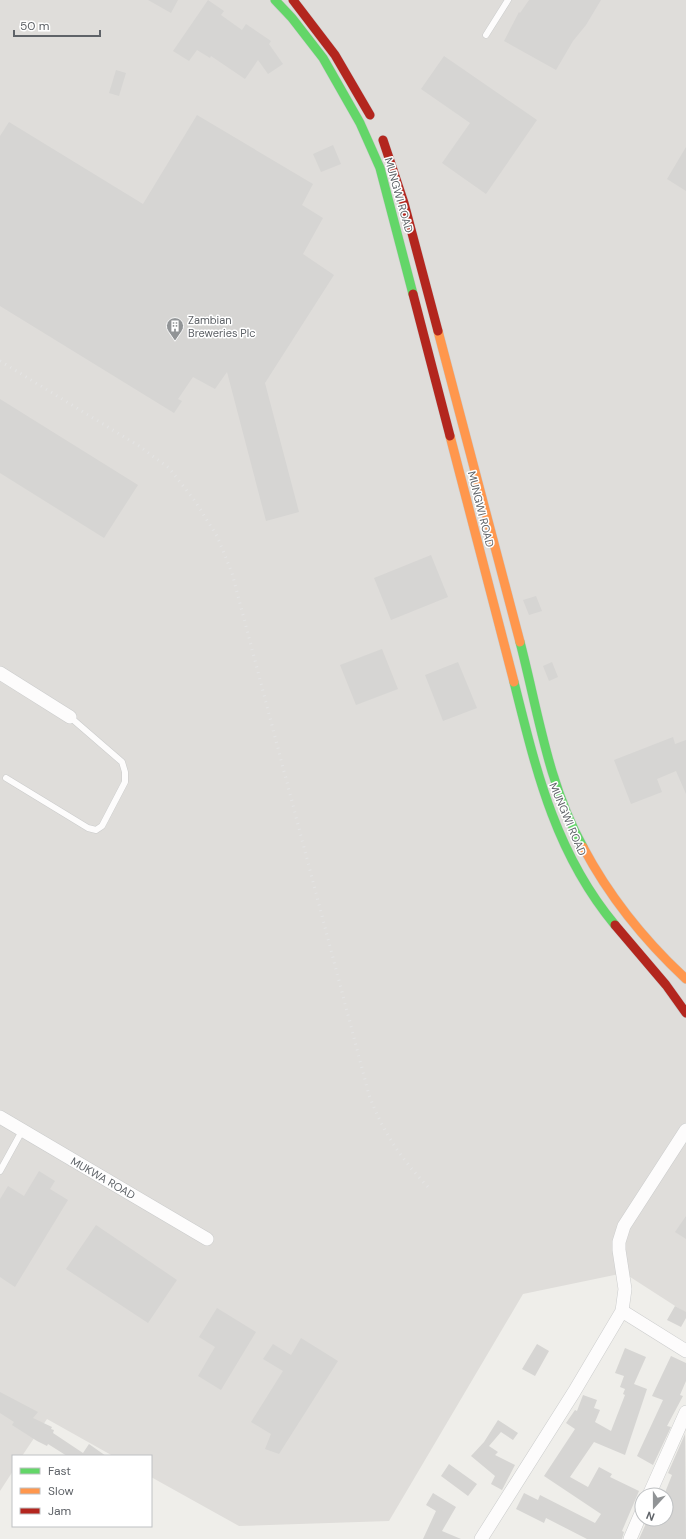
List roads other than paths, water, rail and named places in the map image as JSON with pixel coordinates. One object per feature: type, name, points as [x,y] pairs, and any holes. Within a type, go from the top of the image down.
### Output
[{"type":"main road","name":"MUNGWI ROAD","points":[[275,0],[304,34],[342,87],[369,138],[380,168],[517,695],[527,740],[540,782],[564,848],[600,906],[670,989],[686,1013]]},
{"type":"main road","name":"MUNGWI ROAD","points":[[293,0],[339,59],[356,86],[393,165],[460,414],[552,772],[586,857],[602,884],[628,919],[655,949],[686,979]]},
{"type":"main road","points":[[481,558],[495,555]]},
{"type":"street","points":[[0,673],[70,717]]},
{"type":"street","name":"MUKWA ROAD","points":[[0,1117],[207,1239]]},
{"type":"street","points":[[481,1539],[570,1398],[622,1311],[625,1289],[620,1264],[619,1242],[624,1226],[686,1130]]},
{"type":"street","points":[[622,1311],[686,1351]]},
{"type":"street","points":[[653,1487],[686,1412]]},
{"type":"street","points":[[630,1539],[635,1527]]},
{"type":"lane","points":[[486,35],[508,0]]},
{"type":"lane","points":[[6,778],[88,828],[96,830],[102,826],[125,782],[124,767],[122,762],[70,717]]},
{"type":"lane","points":[[0,1171],[22,1131]]},
{"type":"railway","points":[[0,361],[139,446],[169,468],[195,501],[217,536],[232,573],[369,1095],[381,1122],[394,1145],[410,1167],[430,1189]]},
{"type":"place","name":"Zambian Breweries Plc","points":[[175,341]]}]
